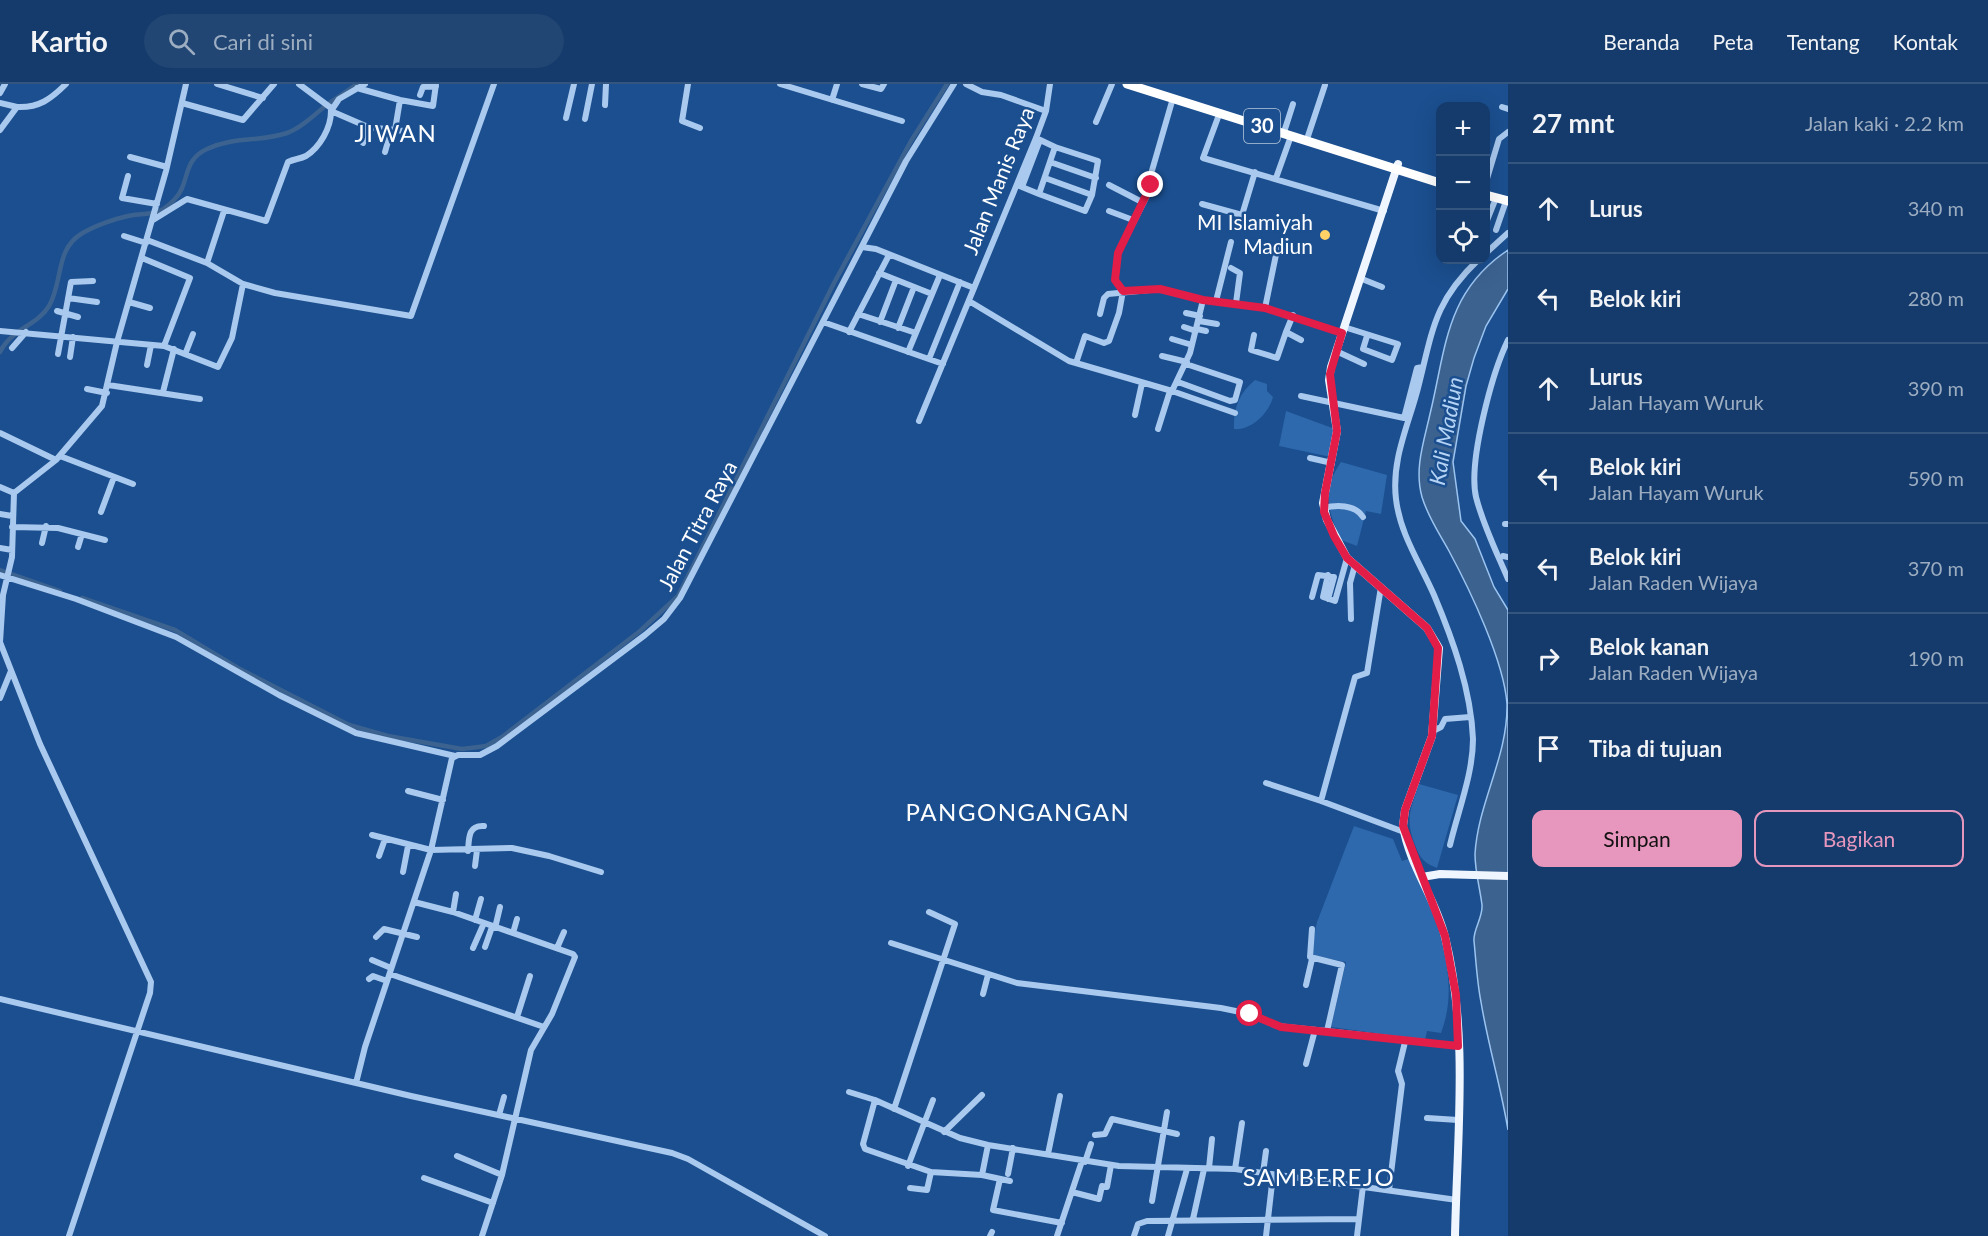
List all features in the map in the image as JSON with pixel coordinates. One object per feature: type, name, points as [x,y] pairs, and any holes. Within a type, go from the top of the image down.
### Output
[{"type":"highway","name":"30","points":[[1127,84],[1308,136],[1436,181]]},
{"type":"highway","name":"30","points":[[1142,84],[1395,166],[1436,177]]},
{"type":"highway","points":[[1394,179],[1395,166]]},
{"type":"highway","points":[[1490,196],[1507,201]]},
{"type":"main road","points":[[1394,179],[1336,351],[1329,380],[1337,431],[1323,508],[1334,536],[1347,558],[1427,628],[1437,641],[1439,655],[1433,696],[1433,731],[1430,746],[1405,810],[1404,832],[1445,936],[1456,995],[1458,1120],[1455,1236]]},
{"type":"main road","points":[[1422,877],[1508,876]]},
{"type":"street","points":[[0,93],[4,84]]},
{"type":"street","points":[[0,103],[28,108],[50,100],[66,84]]},
{"type":"street","points":[[69,1236],[150,993],[150,976],[40,744],[0,642],[5,574],[12,550],[14,493],[58,458],[98,413],[106,393],[117,342],[167,167],[186,84]]},
{"type":"street","points":[[217,84],[263,98]]},
{"type":"street","points":[[182,104],[243,120],[274,84]]},
{"type":"street","points":[[299,84],[331,110],[368,127],[404,131]]},
{"type":"street","points":[[128,176],[122,198],[155,211],[187,199],[266,222],[288,162],[303,158],[314,150],[330,125],[331,110],[339,99],[365,84]]},
{"type":"street","points":[[124,236],[146,241],[207,263],[243,284],[275,293],[411,315],[494,84]]},
{"type":"street","points":[[566,118],[574,84]]},
{"type":"street","points":[[585,119],[592,84]]},
{"type":"street","points":[[605,105],[606,84]]},
{"type":"street","points":[[688,84],[682,121],[700,128]]},
{"type":"street","points":[[780,84],[902,121]]},
{"type":"street","points":[[832,100],[837,84]]},
{"type":"street","points":[[862,84],[883,86]]},
{"type":"street","name":"Jalan Titra Raya","points":[[455,756],[477,756],[497,746],[668,614],[689,582],[906,161],[954,84]]},
{"type":"street","points":[[966,84],[982,92],[1001,95],[1046,111]]},
{"type":"street","name":"Jalan Manis Raya","points":[[969,301],[1020,186],[1038,139],[1046,111],[1050,84]]},
{"type":"street","points":[[1096,122],[1112,84]]},
{"type":"street","points":[[357,88],[433,106],[436,85],[423,87],[420,95]]},
{"type":"street","points":[[1308,136],[1325,86]]},
{"type":"street","points":[[1076,363],[1085,336],[1104,343],[1109,341],[1119,313],[1123,291],[1116,282],[1114,272],[1118,253],[1150,190],[1151,174],[1173,98]]},
{"type":"street","points":[[385,152],[393,131],[400,100]]},
{"type":"street","points":[[1276,178],[1293,104]]},
{"type":"street","points":[[0,130],[17,107]]},
{"type":"street","points":[[1220,112],[1203,158],[1384,211]]},
{"type":"street","points":[[363,142],[368,127]]},
{"type":"street","points":[[1490,167],[1499,139],[1508,132]]},
{"type":"street","points":[[1020,186],[1085,211],[1092,195],[1098,161],[1038,139]]},
{"type":"street","points":[[1039,194],[1055,147]]},
{"type":"street","points":[[130,157],[167,167]]},
{"type":"street","points":[[1050,162],[1096,178]]},
{"type":"street","points":[[1202,204],[1242,215],[1255,172]]},
{"type":"street","points":[[1045,178],[1092,195]]},
{"type":"street","points":[[1109,185],[1142,202]]},
{"type":"street","points":[[1490,212],[1496,198]]},
{"type":"street","points":[[1496,230],[1507,201]]},
{"type":"street","points":[[207,263],[224,211]]},
{"type":"street","points":[[1109,211],[1133,220]]},
{"type":"street","points":[[1490,249],[1508,233]]},
{"type":"street","points":[[1216,301],[1232,242]]},
{"type":"street","points":[[1265,308],[1278,245]]},
{"type":"street","points":[[862,247],[974,288]]},
{"type":"street","points":[[849,332],[889,255]]},
{"type":"street","points":[[142,258],[190,278],[164,346]]},
{"type":"street","points":[[1450,845],[1470,769],[1473,738],[1470,717],[1462,671],[1433,594],[1403,532],[1395,496],[1398,455],[1433,325],[1445,298],[1475,264]]},
{"type":"street","points":[[1231,268],[1240,273],[1236,303]]},
{"type":"street","points":[[879,273],[932,294]]},
{"type":"street","points":[[908,352],[940,275]]},
{"type":"street","points":[[1362,279],[1382,287]]},
{"type":"street","points":[[58,354],[73,280],[93,281]]},
{"type":"street","points":[[880,322],[896,280]]},
{"type":"street","points":[[929,359],[960,282]]},
{"type":"street","points":[[0,331],[164,346],[186,352],[218,367],[232,338],[243,284]]},
{"type":"street","points":[[898,328],[914,287]]},
{"type":"street","points":[[1100,314],[1106,295],[1123,291],[1160,289],[1203,300],[1265,308],[1368,336],[1371,333],[1398,344],[1392,360],[1364,349],[1368,336]]},
{"type":"street","points":[[68,298],[98,302]]},
{"type":"street","points":[[1158,429],[1171,391],[1178,382],[1186,363],[1200,319],[1203,300]]},
{"type":"street","points":[[919,422],[969,301],[1044,348],[1076,363],[1235,413]]},
{"type":"street","points":[[129,302],[150,308]]},
{"type":"street","points":[[57,311],[78,317]]},
{"type":"street","points":[[1186,313],[1216,324]]},
{"type":"street","points":[[858,314],[916,333]]},
{"type":"street","points":[[1254,334],[1251,350],[1277,358],[1293,315]]},
{"type":"street","points":[[823,322],[943,364]]},
{"type":"street","points":[[1184,327],[1206,331]]},
{"type":"street","points":[[12,348],[23,332]]},
{"type":"street","points":[[1286,332],[1301,340]]},
{"type":"street","points":[[186,352],[193,334]]},
{"type":"street","points":[[70,357],[73,337]]},
{"type":"street","points":[[1172,339],[1192,345]]},
{"type":"street","points":[[1508,340],[1496,366],[1474,470],[1476,496],[1508,579]]},
{"type":"street","points":[[147,365],[151,345]]},
{"type":"street","points":[[163,392],[174,348]]},
{"type":"street","points":[[1336,351],[1364,364]]},
{"type":"street","points":[[1162,356],[1239,382],[1234,400],[1230,401],[1178,382]]},
{"type":"street","points":[[1301,396],[1404,418],[1417,368],[1423,367]]},
{"type":"street","points":[[1135,415],[1142,383]]},
{"type":"street","points":[[108,385],[200,399]]},
{"type":"street","points":[[87,389],[106,393]]},
{"type":"street","points":[[0,434],[58,458],[133,484]]},
{"type":"street","points":[[1310,458],[1332,463]]},
{"type":"street","points":[[101,512],[114,477]]},
{"type":"street","points":[[0,487],[14,493]]},
{"type":"street","points":[[1323,508],[1356,509],[1363,517]]},
{"type":"street","points":[[0,514],[12,516]]},
{"type":"street","points":[[12,527],[46,526],[105,540]]},
{"type":"street","points":[[42,543],[46,526]]},
{"type":"street","points":[[62,537],[65,529]]},
{"type":"street","points":[[78,547],[82,534]]},
{"type":"street","points":[[0,548],[12,550]]},
{"type":"street","points":[[1331,576],[1332,588],[1335,601],[1323,597],[1332,588],[1342,578],[1347,558]]},
{"type":"street","points":[[1351,619],[1350,583],[1355,565]]},
{"type":"street","points":[[5,574],[176,637],[279,695],[356,733],[455,756],[451,762],[431,850],[389,974],[356,1083]]},
{"type":"street","points":[[1312,597],[1318,575],[1342,578]]},
{"type":"street","points":[[1321,801],[1355,677],[1367,672],[1381,587]]},
{"type":"street","points":[[0,698],[11,671]]},
{"type":"street","points":[[1433,731],[1441,727],[1445,719],[1470,717]]},
{"type":"street","points":[[1266,783],[1404,832]]},
{"type":"street","points":[[408,791],[443,800]]},
{"type":"street","points":[[468,851],[470,831],[475,826],[484,826]]},
{"type":"street","points":[[372,835],[431,850],[468,851],[512,848],[549,856],[601,872]]},
{"type":"street","points":[[379,856],[385,839]]},
{"type":"street","points":[[403,872],[408,846]]},
{"type":"street","points":[[475,866],[477,850]]},
{"type":"street","points":[[453,912],[456,894]]},
{"type":"street","points":[[475,920],[481,899]]},
{"type":"street","points":[[414,902],[453,912],[557,948],[573,954],[575,959],[556,1006],[531,1050],[501,1175],[482,1236]]},
{"type":"street","points":[[485,947],[500,908]]},
{"type":"street","points":[[894,1109],[955,923],[929,912]]},
{"type":"street","points":[[513,933],[517,919]]},
{"type":"street","points":[[473,948],[484,923]]},
{"type":"street","points":[[376,936],[384,928],[417,937]]},
{"type":"street","points":[[1305,985],[1312,959],[1309,952],[1312,929]]},
{"type":"street","points":[[557,948],[564,932]]},
{"type":"street","points":[[891,943],[988,975],[1017,982],[1221,1008],[1250,1014],[1277,1026],[1405,1042],[1458,1046]]},
{"type":"street","points":[[1312,959],[1342,965],[1327,1031]]},
{"type":"street","points":[[372,960],[389,974],[544,1027]]},
{"type":"street","points":[[369,979],[373,976],[389,974]]},
{"type":"street","points":[[983,994],[988,975]]},
{"type":"street","points":[[517,1017],[530,976]]},
{"type":"street","points":[[0,999],[356,1083],[595,1135],[688,1159],[825,1236]]},
{"type":"street","points":[[1306,1064],[1315,1030]]},
{"type":"street","points":[[1389,1190],[1402,1084],[1398,1071],[1405,1042]]},
{"type":"street","points":[[849,1092],[875,1100],[944,1132],[988,1145],[1084,1162],[1158,1168],[1235,1169],[1457,1200]]},
{"type":"street","points":[[944,1132],[982,1095]]},
{"type":"street","points":[[1048,1154],[1060,1096]]},
{"type":"street","points":[[499,1115],[504,1097]]},
{"type":"street","points":[[875,1100],[863,1148],[908,1166],[931,1172],[1009,1178],[1013,1148]]},
{"type":"street","points":[[908,1166],[933,1100]]},
{"type":"street","points":[[1152,1201],[1167,1112]]},
{"type":"street","points":[[1427,1118],[1458,1120]]},
{"type":"street","points":[[1095,1135],[1105,1134],[1112,1119],[1178,1134]]},
{"type":"street","points":[[1235,1169],[1242,1123]]},
{"type":"street","points":[[1193,1219],[1212,1139]]},
{"type":"street","points":[[1057,1236],[1091,1144]]},
{"type":"street","points":[[982,1175],[988,1145]]},
{"type":"street","points":[[1263,1173],[1266,1151]]},
{"type":"street","points":[[457,1156],[501,1175]]},
{"type":"street","points":[[1072,1192],[1099,1199],[1102,1186],[1107,1186],[1111,1165]]},
{"type":"street","points":[[1168,1236],[1187,1169]]},
{"type":"street","points":[[910,1188],[927,1190],[931,1172]]},
{"type":"street","points":[[1266,1236],[1273,1175]]},
{"type":"street","points":[[424,1179],[493,1203]]},
{"type":"street","points":[[1000,1179],[994,1210],[1062,1223]]},
{"type":"street","points":[[1357,1236],[1363,1186]]},
{"type":"street","points":[[1134,1236],[1140,1222],[1174,1219],[1268,1222],[1358,1219]]},
{"type":"shaded area","points":[[1255,380],[1267,384],[1267,391],[1273,397],[1271,403],[1253,424],[1234,429],[1238,402]]},
{"type":"shaded area","points":[[1286,411],[1335,429],[1331,457],[1279,446]]},
{"type":"shaded area","points":[[1341,462],[1387,475],[1381,514],[1366,511],[1357,546],[1341,540],[1330,510],[1331,482]]},
{"type":"shaded area","points":[[1419,784],[1458,795],[1437,868],[1421,857],[1410,828],[1411,808]]},
{"type":"shaded area","points":[[1354,826],[1393,839],[1402,861],[1411,858],[1436,922],[1447,967],[1449,989],[1447,1011],[1441,1033],[1427,1031],[1425,1040],[1331,1027],[1346,962],[1310,955],[1317,922]]},
{"type":"water","name":"Kali Madiun","points":[[1508,250],[1508,289],[1486,326],[1474,358],[1466,386],[1453,462],[1461,521],[1475,539],[1494,587],[1508,610],[1508,1130],[1487,1034],[1474,941],[1482,910],[1475,861],[1477,835],[1503,742],[1507,704],[1505,687],[1485,626],[1427,511],[1419,476],[1423,445],[1451,323],[1471,284],[1490,264]]},
{"type":"waterway","points":[[328,104],[357,84]]},
{"type":"waterway","points":[[82,598],[175,630],[238,668],[349,725],[388,736],[462,749],[486,746],[502,737],[640,631],[678,596],[834,283],[911,141],[947,84]]},
{"type":"waterway","points":[[0,352],[11,338],[44,313],[49,306],[63,258],[67,249],[81,234],[117,219],[162,210],[174,200],[183,187],[193,160],[207,149],[228,142],[287,133],[302,125],[324,107]]},
{"type":"waterway","points":[[0,570],[60,591]]},
{"type":"place","name":"MI Islamiyah Madiun","points":[[1325,235]]},
{"type":"district","name":"JIWAN","points":[[396,134]]},
{"type":"district","name":"PANGONGANGAN","points":[[1018,813]]},
{"type":"district","name":"SAMBEREJO","points":[[1319,1178]]},
{"type":"route","points":[[1151,185],[1118,253],[1114,272],[1115,280],[1123,291],[1160,289],[1203,300],[1265,308],[1293,315],[1342,333],[1330,367],[1329,380],[1337,431],[1334,458],[1323,503],[1324,512],[1347,558],[1432,632],[1437,641],[1439,655],[1433,702],[1434,726],[1430,746],[1405,810],[1403,826],[1445,936],[1456,995],[1458,1046],[1281,1027],[1250,1014]]}]
